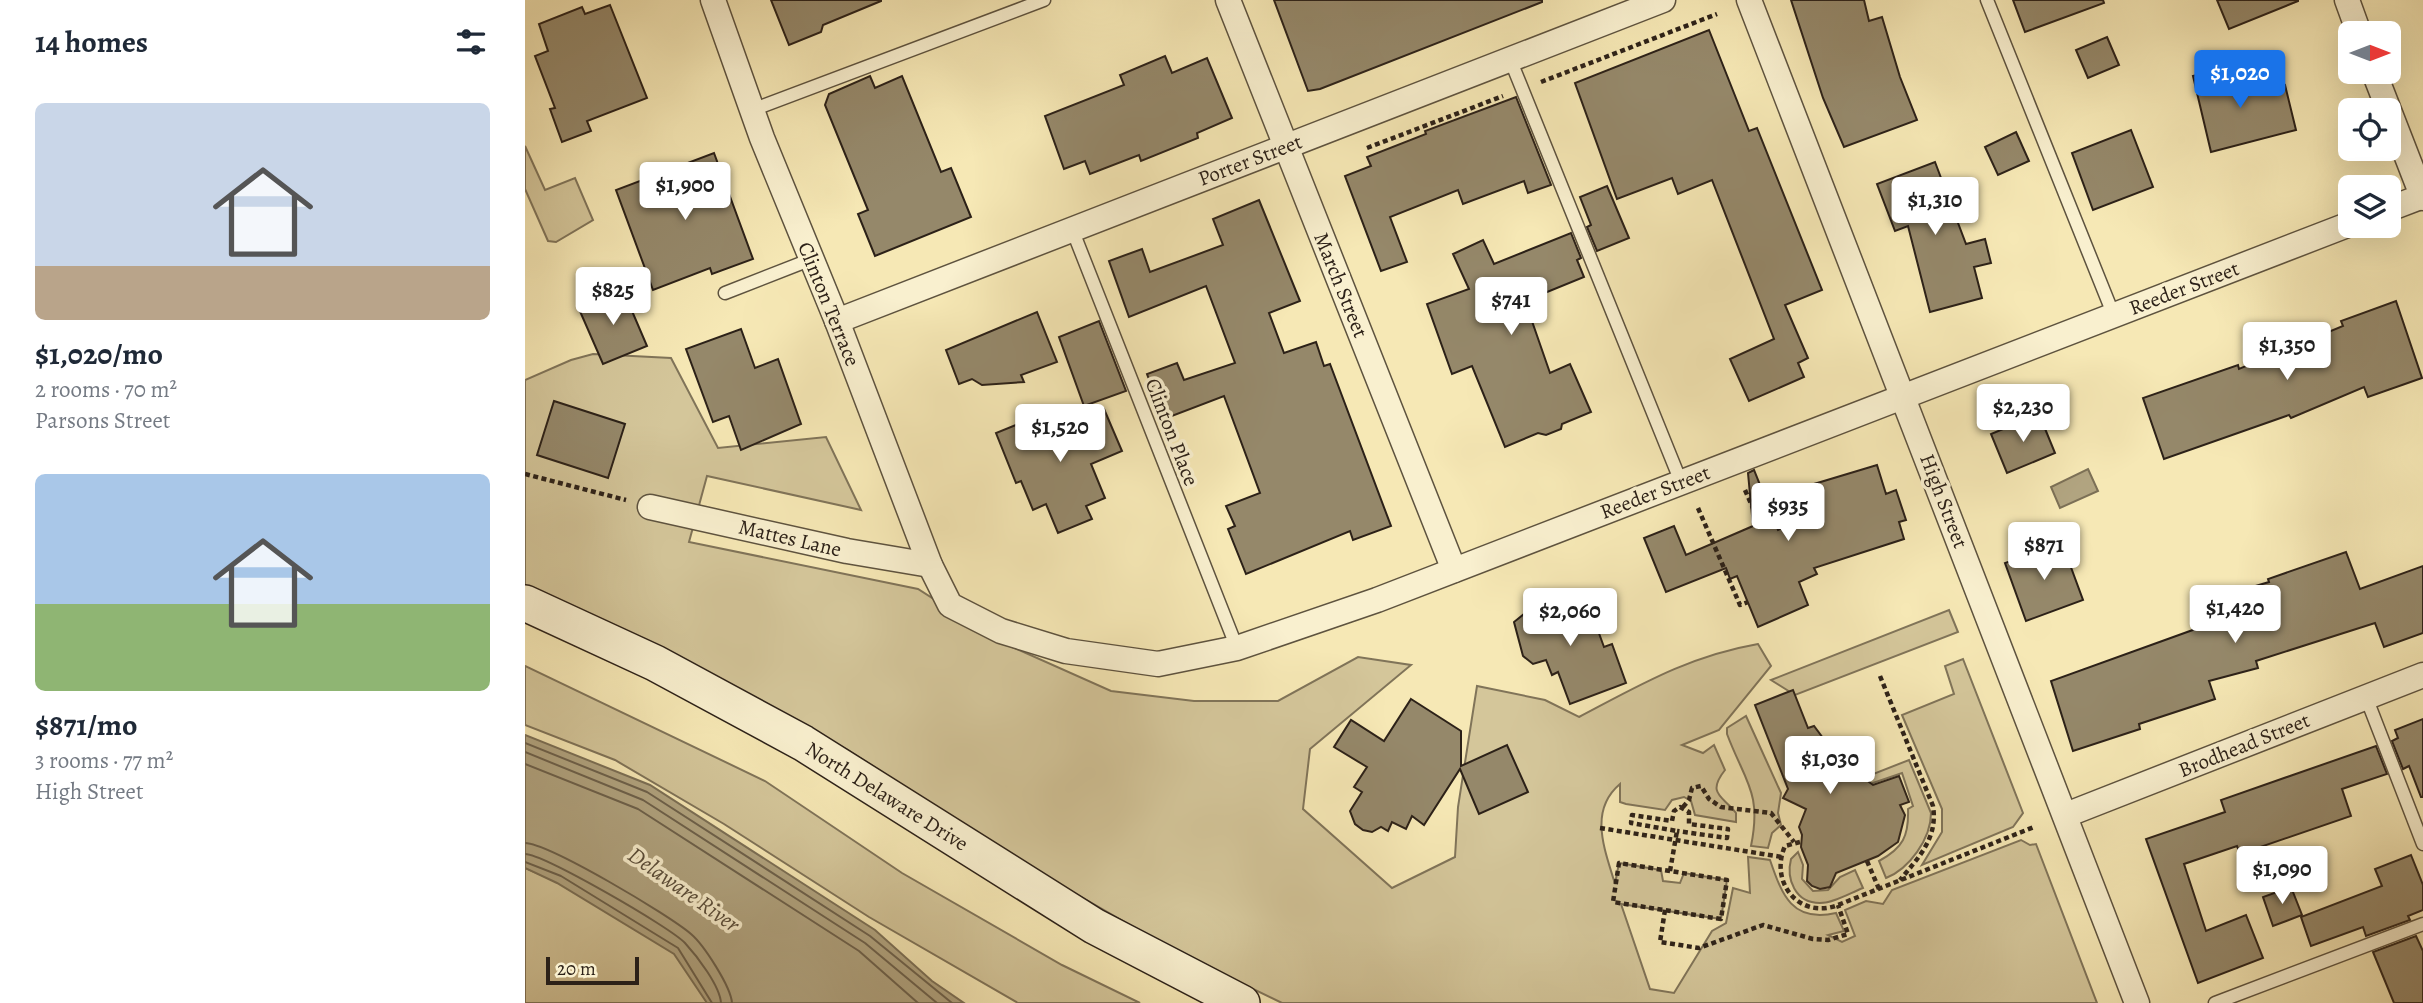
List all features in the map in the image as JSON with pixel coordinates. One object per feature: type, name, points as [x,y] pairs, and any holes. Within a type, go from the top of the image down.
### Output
[{"type":"main road","name":"North Delaware Drive","points":[[525,603],[655,663],[803,743],[1094,926],[1242,1003]]},
{"type":"street","name":"Clinton Terrace","points":[[713,0],[930,565],[950,605]]},
{"type":"street","name":"March Street","points":[[1228,0],[1454,570]]},
{"type":"street","name":"Porter Street","points":[[837,320],[1663,0]]},
{"type":"street","name":"High Street","points":[[1749,0],[2137,1003]]},
{"type":"street","points":[[2347,0],[2355,21]]},
{"type":"street","points":[[2379,84],[2423,197],[2401,205]]},
{"type":"street","name":"Reeder Street","points":[[950,605],[1001,631],[1066,651],[1158,664],[1237,648],[1454,570],[2338,229]]},
{"type":"street","name":"Mattes Lane","points":[[650,507],[848,551],[930,565]]},
{"type":"street","name":"Brodhead Street","points":[[2066,815],[2423,676]]},
{"type":"lane","points":[[753,110],[1044,0]]},
{"type":"lane","points":[[1987,0],[2114,316]]},
{"type":"lane","points":[[1510,59],[1681,482]]},
{"type":"lane","name":"Clinton Place","points":[[1072,229],[1237,648]]},
{"type":"lane","points":[[725,293],[812,259]]},
{"type":"lane","points":[[2366,697],[2423,844]]},
{"type":"lane","points":[[2215,1003],[2423,924]]},
{"type":"path","points":[[525,474],[650,507]]},
{"type":"path","points":[[1745,490],[1756,515]]},
{"type":"path","points":[[1698,508],[1740,605],[1748,602]]},
{"type":"path","points":[[1880,676],[1933,806],[1936,822],[1931,839],[1899,881]]},
{"type":"path","points":[[1682,807],[1689,812],[1689,824],[1728,830],[1727,838],[1631,823],[1632,814],[1672,821],[1674,811],[1689,800],[1692,788],[1701,786],[1709,799],[1721,807],[1771,813],[1797,842],[1785,846],[1781,857],[1783,877],[1793,899],[1807,908],[1818,910],[1838,905],[2034,827]]},
{"type":"path","points":[[1600,828],[1781,857]]},
{"type":"path","points":[[1669,871],[1677,831]]},
{"type":"path","points":[[1867,861],[1879,889]]},
{"type":"path","points":[[1619,863],[1669,871],[1727,880],[1721,919],[1613,902],[1619,863]]},
{"type":"path","points":[[1665,910],[1660,942],[1699,948],[1763,925],[1813,939],[1828,940],[1848,934],[1838,905]]},
{"type":"shaded area","points":[[525,146],[545,190],[575,178],[593,220],[556,242],[548,241],[525,189]]},
{"type":"shaded area","points":[[593,354],[671,358],[718,448],[826,437],[861,510],[707,476],[689,542],[918,589],[1001,642],[1111,691],[1194,701],[1278,701],[1358,657],[1411,665],[1310,749],[1303,809],[1392,888],[1455,857],[1458,807],[1477,686],[1545,700],[1579,717],[1687,664],[1758,644],[1771,666],[1719,730],[1682,745],[1703,753],[1714,745],[1725,770],[1719,778],[1717,790],[1736,813],[1736,822],[1695,815],[1691,801],[1684,797],[1672,800],[1665,810],[1626,804],[1620,802],[1620,784],[1604,806],[1602,831],[1615,884],[1619,863],[1661,870],[1663,881],[1680,883],[1684,873],[1727,880],[1721,919],[1621,904],[1650,989],[1674,993],[1712,931],[1726,923],[1733,888],[1750,893],[1748,857],[1770,860],[1785,895],[1799,910],[1821,915],[1836,913],[1844,931],[1828,935],[1842,942],[1855,936],[1845,910],[1866,901],[1883,904],[1892,890],[2021,840],[2030,845],[2036,844],[2097,1003],[1282,1003],[1177,952],[1024,864],[848,750],[679,657],[525,586],[525,380],[571,360]]},
{"type":"shaded area","points":[[1949,610],[1958,632],[1795,695],[1771,680]]},
{"type":"shaded area","points":[[1963,659],[2023,813],[2013,827],[1922,865],[1942,832],[1942,809],[1902,715],[1954,694],[1945,666]]},
{"type":"shaded area","points":[[525,666],[765,781],[902,873],[1062,965],[1140,1003],[1018,1003],[869,917],[724,824],[615,760],[525,725]]},
{"type":"shaded area","points":[[1746,716],[1781,793],[1778,813],[1781,825],[1772,833],[1768,848],[1751,846],[1754,828],[1753,799],[1727,734],[1727,728]]},
{"type":"shaded area","points":[[1909,760],[1931,813],[1930,823],[1917,852],[1903,868],[1886,878],[1879,861],[1894,851],[1903,840],[1908,809],[1913,806],[1902,773],[1870,784],[1868,776]]},
{"type":"shaded area","points":[[1798,852],[1803,865],[1802,879],[1813,891],[1828,890],[1840,877],[1855,870],[1863,888],[1825,903],[1804,899],[1791,882],[1791,859]]},
{"type":"shaded area","points":[[525,868],[557,882],[618,888],[741,1003],[525,1003]]},
{"type":"water","points":[[2088,469],[2098,491],[2060,508],[2051,487]]},
{"type":"water","name":"Delaware River","points":[[525,735],[650,785],[875,930],[932,981],[964,1003],[707,1003],[674,954],[557,883],[525,868]]},
{"type":"building","points":[[771,0],[881,1],[823,25],[821,32],[789,45]]},
{"type":"building","points":[[1274,0],[1542,2],[1320,89],[1308,91]]},
{"type":"building","points":[[1791,0],[1864,0],[1869,21],[1882,17],[1900,77],[1917,120],[1844,147],[1823,98]]},
{"type":"building","points":[[2013,0],[2103,0],[2104,3],[2025,32]]},
{"type":"building","points":[[2217,0],[2298,0],[2298,1],[2229,29]]},
{"type":"building","points":[[610,5],[647,98],[587,121],[591,131],[562,142],[550,109],[555,108],[535,56],[548,51],[539,24],[582,7],[585,14]]},
{"type":"building","points":[[1709,30],[1749,131],[1757,128],[1822,290],[1785,305],[1808,358],[1798,363],[1804,377],[1749,401],[1730,359],[1774,339],[1712,180],[1678,194],[1672,178],[1617,199],[1575,83]]},
{"type":"building","points":[[2107,37],[2119,65],[2088,78],[2076,50]]},
{"type":"building","points":[[1165,56],[1172,73],[1207,58],[1232,118],[1197,133],[1198,138],[1141,161],[1139,155],[1090,174],[1085,161],[1064,169],[1045,116],[1124,85],[1120,75]]},
{"type":"building","points":[[2235,65],[2243,96],[2285,85],[2296,130],[2211,152],[2193,76]]},
{"type":"building","points":[[870,76],[875,88],[902,76],[941,172],[951,168],[971,217],[875,256],[858,214],[868,210],[825,105],[829,94]]},
{"type":"building","points":[[1516,97],[1551,185],[1528,193],[1524,181],[1463,204],[1458,190],[1390,217],[1407,262],[1381,271],[1345,176],[1371,166],[1367,157],[1426,134],[1425,131]]},
{"type":"building","points":[[2131,130],[2153,187],[2093,210],[2072,153]]},
{"type":"building","points":[[2016,132],[2029,161],[1998,175],[1985,147]]},
{"type":"building","points":[[714,153],[753,259],[712,274],[710,268],[653,290],[616,190]]},
{"type":"building","points":[[1935,162],[1966,244],[1985,239],[1991,263],[1974,267],[1982,298],[1930,312],[1908,226],[1895,231],[1877,184]]},
{"type":"building","points":[[1607,186],[1629,238],[1597,251],[1587,227],[1591,225],[1580,197]]},
{"type":"building","points":[[1259,200],[1300,301],[1269,313],[1284,353],[1316,342],[1324,366],[1330,364],[1391,526],[1353,540],[1350,531],[1246,574],[1228,529],[1235,526],[1226,506],[1260,493],[1224,396],[1164,419],[1147,374],[1177,363],[1184,380],[1235,363],[1206,286],[1129,317],[1109,261],[1142,249],[1150,272],[1223,245],[1213,219]]},
{"type":"building","points":[[1571,233],[1581,258],[1577,260],[1584,277],[1525,301],[1550,373],[1570,364],[1591,412],[1562,424],[1561,429],[1546,435],[1538,433],[1505,447],[1472,366],[1452,374],[1427,304],[1469,289],[1453,254],[1483,240],[1494,264]]},
{"type":"building","points":[[623,290],[647,346],[603,364],[579,309]]},
{"type":"building","points":[[2396,301],[2422,378],[2368,397],[2364,387],[2291,418],[2289,415],[2164,459],[2143,398],[2238,365],[2239,369],[2343,326],[2341,321]]},
{"type":"building","points":[[1037,312],[1057,362],[1021,375],[1024,382],[982,385],[972,379],[959,384],[946,350]]},
{"type":"building","points":[[1099,321],[1126,391],[1084,406],[1059,337]]},
{"type":"building","points":[[741,329],[755,368],[778,359],[801,424],[741,450],[729,416],[713,422],[686,349]]},
{"type":"building","points":[[554,401],[625,424],[608,478],[537,455]]},
{"type":"building","points":[[1104,409],[1122,451],[1091,464],[1105,498],[1086,506],[1092,519],[1058,533],[1046,504],[1033,510],[1021,481],[1016,483],[996,433],[1038,416],[1045,433]]},
{"type":"building","points":[[2039,414],[2055,453],[2007,473],[1991,434]]},
{"type":"building","points":[[1877,465],[1886,494],[1896,490],[1906,520],[1899,522],[1904,539],[1814,568],[1817,574],[1799,582],[1808,605],[1758,627],[1737,576],[1730,579],[1726,568],[1666,592],[1644,538],[1674,526],[1686,555],[1753,526],[1748,473],[1754,470],[1778,530],[1822,510],[1814,484]]},
{"type":"building","points":[[2062,543],[2083,600],[2026,621],[2005,563]]},
{"type":"building","points":[[2346,552],[2360,589],[2423,566],[2423,633],[2384,647],[2375,623],[2256,661],[2258,668],[2209,681],[2215,699],[2139,724],[2140,729],[2073,751],[2051,681],[2201,627],[2195,604],[2269,582],[2268,579]]},
{"type":"building","points":[[1585,595],[1604,647],[1612,644],[1626,683],[1570,704],[1558,672],[1552,675],[1546,660],[1533,664],[1523,656],[1514,622],[1529,610],[1542,605],[1552,607]]},
{"type":"building","points":[[1793,690],[1808,728],[1814,726],[1826,742],[1833,739],[1842,762],[1873,785],[1899,776],[1909,802],[1900,805],[1905,815],[1898,842],[1878,856],[1836,873],[1830,887],[1820,889],[1807,881],[1808,865],[1801,847],[1802,835],[1799,827],[1806,809],[1783,798],[1788,789],[1755,705]]},
{"type":"building","points":[[1411,699],[1461,731],[1461,766],[1507,745],[1528,792],[1479,814],[1460,769],[1424,825],[1412,816],[1406,829],[1392,822],[1388,831],[1381,827],[1372,832],[1355,824],[1350,811],[1362,792],[1354,787],[1367,767],[1334,747],[1351,720],[1384,741]]},
{"type":"building","points":[[2423,719],[2421,797],[2409,766],[2403,769],[2392,741],[2398,738],[2395,730]]},
{"type":"building","points":[[2376,746],[2387,774],[2342,789],[2351,816],[2240,854],[2237,846],[2184,864],[2206,931],[2246,915],[2263,958],[2198,983],[2146,839],[2225,812],[2221,800]]},
{"type":"building","points":[[2411,855],[2423,885],[2423,910],[2408,916],[2410,920],[2366,936],[2363,927],[2311,946],[2301,917],[2382,886],[2375,869]]},
{"type":"building","points":[[2291,887],[2302,915],[2273,926],[2263,897]]},
{"type":"building","points":[[2416,936],[2423,951],[2423,1003],[2394,1003],[2373,952]]}]
